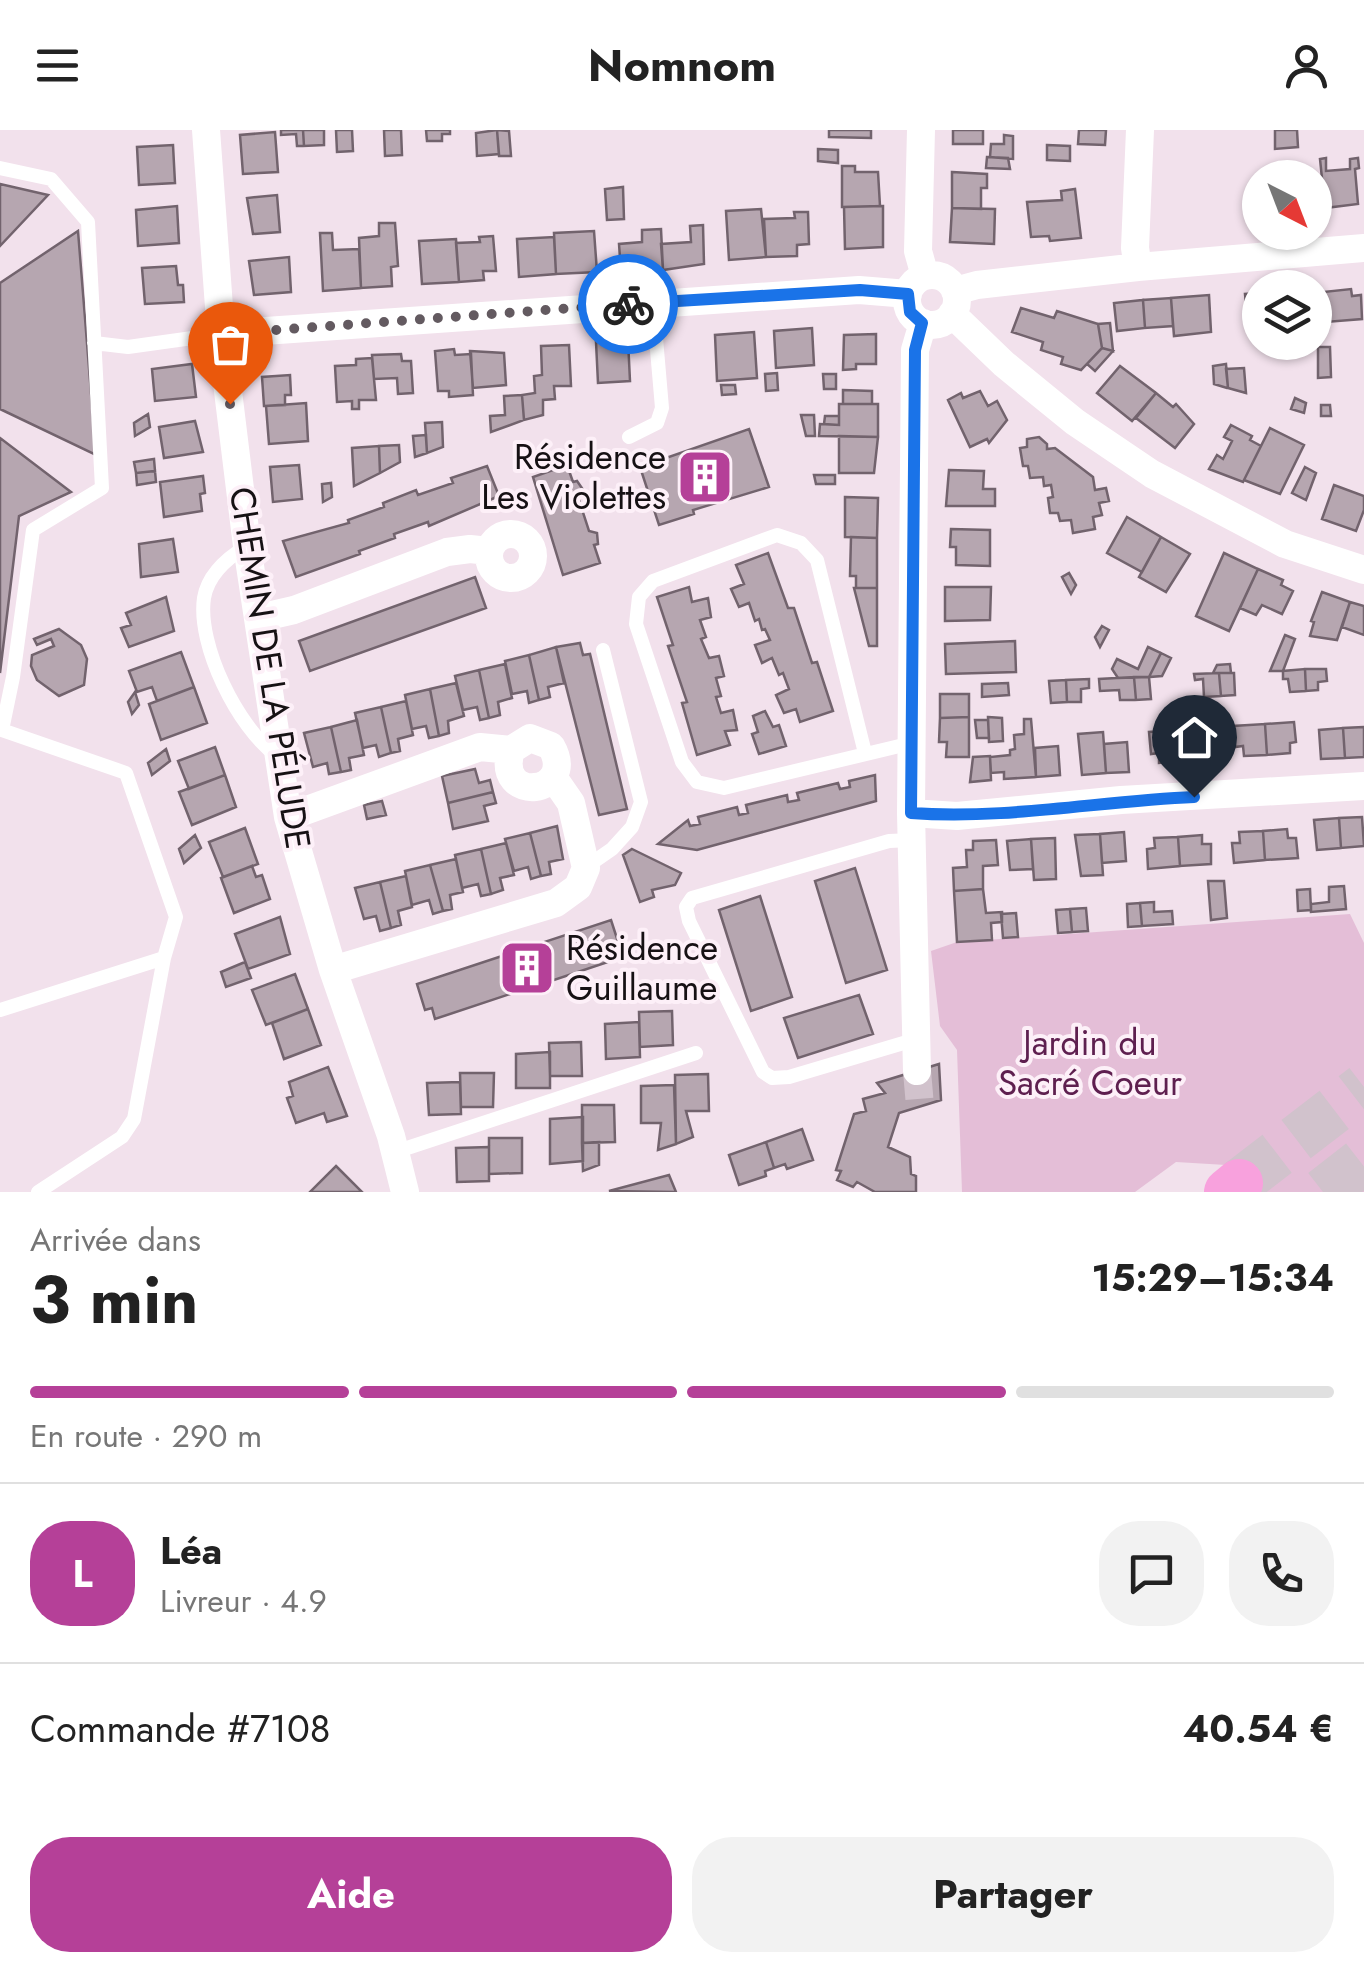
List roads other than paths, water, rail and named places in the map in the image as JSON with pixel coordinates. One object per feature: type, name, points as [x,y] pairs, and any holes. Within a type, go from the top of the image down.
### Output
[{"type":"street","name":"CHEMIN DE LA PÉLUDE","points":[[206,130],[221,334],[247,546],[288,816],[405,1192]]},
{"type":"street","points":[[921,130],[916,286],[910,312],[922,323],[942,323],[954,303],[977,285],[1364,248]]},
{"type":"street","points":[[1138,267],[1135,248],[1140,130]]},
{"type":"street","points":[[221,334],[916,286],[940,277],[954,303],[1004,364],[1075,422],[1152,474],[1285,544],[1364,570]]},
{"type":"street","points":[[917,1071],[911,827],[915,350],[922,323]]},
{"type":"street","points":[[259,618],[294,610],[447,552],[489,551]]},
{"type":"street","points":[[288,816],[480,746],[511,750],[507,762],[518,784],[543,786],[553,778],[571,804],[586,868],[578,887],[556,904],[333,970]]},
{"type":"street","points":[[911,827],[957,816],[1121,800],[1364,786]]},
{"type":"lane","points":[[0,168],[51,179],[88,222],[102,488],[33,530],[14,677],[2,730],[126,773],[176,917],[164,958],[134,1119],[122,1137],[38,1192]]},
{"type":"lane","points":[[629,438],[657,423],[662,408],[653,302]]},
{"type":"lane","points":[[94,343],[128,347],[221,334]]},
{"type":"lane","points":[[865,752],[818,560],[801,543],[777,535],[653,580],[639,597],[636,624],[682,762],[697,782],[724,788],[912,743]]},
{"type":"lane","points":[[247,546],[214,573],[204,597],[204,626],[228,696],[244,724],[279,756]]},
{"type":"lane","points":[[586,868],[612,849],[632,827],[641,802],[603,650]]},
{"type":"lane","points":[[911,827],[889,841],[692,898],[686,907],[689,922],[763,1072],[772,1078],[789,1077],[917,1040]]},
{"type":"lane","points":[[0,1010],[164,958]]},
{"type":"lane","points":[[395,1152],[696,1053]]},
{"type":"tunnel","points":[[917,1071],[920,1106]]},
{"type":"tunnel","points":[[1239,1183],[1364,1087]]},
{"type":"tunnel","points":[[1323,1192],[1364,1160]]},
{"type":"place","name":"Résidence Les Violettes","points":[[705,477]]},
{"type":"place","name":"Résidence Guillaume","points":[[527,968]]},
{"type":"park label","name":"Jardin du Sacré Coeur","points":[[1090,1063]]}]
